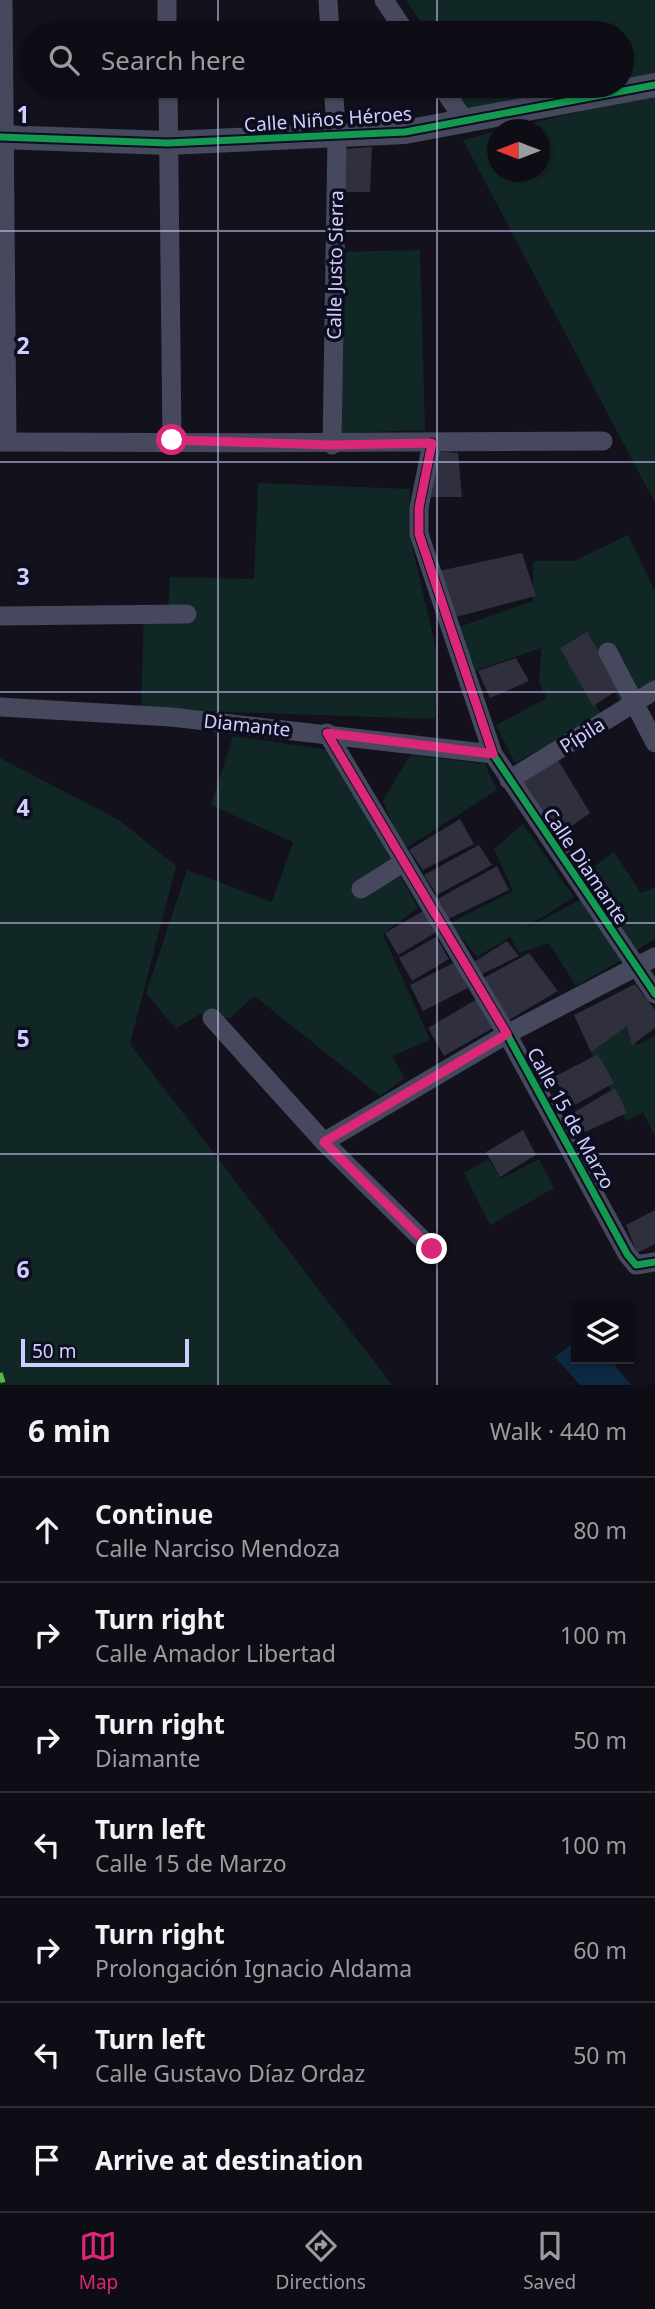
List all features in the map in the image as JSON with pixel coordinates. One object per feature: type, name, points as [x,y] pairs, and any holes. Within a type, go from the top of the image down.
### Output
[{"type":"street","points":[[3,0],[4,442],[172,440],[332,445],[604,441]]},
{"type":"street","points":[[167,0],[167,21]]},
{"type":"street","points":[[328,0],[329,21]]},
{"type":"street","points":[[384,0],[398,21]]},
{"type":"street","name":"Calle Niños Héroes","points":[[634,89],[655,85]]},
{"type":"street","points":[[168,98],[172,440]]},
{"type":"street","name":"Calle Justo Sierra","points":[[332,445],[337,138],[334,98]]},
{"type":"street","points":[[449,98],[465,121]]},
{"type":"street","name":"Calle Niños Héroes","points":[[3,137],[168,144],[337,138],[405,132],[586,98]]},
{"type":"street","name":"Calle Diamante","points":[[432,443],[419,508],[419,534],[493,754],[655,994]]},
{"type":"street","points":[[0,616],[187,614]]},
{"type":"street","points":[[608,652],[655,743]]},
{"type":"street","name":"Pípila","points":[[509,780],[655,690]]},
{"type":"street","name":"Diamante","points":[[0,707],[171,717],[493,754]]},
{"type":"street","name":"Calle 15 de Marzo","points":[[327,733],[646,1264]]},
{"type":"street","points":[[361,889],[404,862]]},
{"type":"street","points":[[324,1142],[507,1034],[655,957]]},
{"type":"street","points":[[212,1018],[324,1142],[432,1249]]},
{"type":"green space","points":[[406,0],[655,0],[655,85],[634,89],[634,21],[420,21]]},
{"type":"green space","points":[[655,94],[655,503],[463,140],[487,134],[487,182],[550,182],[549,119]]},
{"type":"green space","points":[[455,98],[586,98],[465,121]]},
{"type":"green space","points":[[420,250],[425,430],[342,433],[337,252]]},
{"type":"green space","points":[[258,483],[410,489],[409,533],[437,653],[435,719],[141,709],[144,614],[168,614],[170,577],[254,579]]},
{"type":"green space","points":[[628,535],[655,591],[655,686],[621,704],[586,639],[567,650],[602,716],[515,763],[496,725],[547,698],[539,683],[541,648],[474,671],[459,627],[533,601],[533,561],[574,561]]},
{"type":"green space","points":[[233,736],[330,750],[418,908],[383,934],[430,1040],[392,1056],[405,1078],[380,1096],[254,996],[230,1018],[200,1014],[176,1029],[146,993],[187,870],[272,902],[293,842],[211,805]]},
{"type":"green space","points":[[410,755],[485,764],[497,790],[403,850],[383,801]]},
{"type":"green space","points":[[0,758],[119,820],[176,866],[130,1044],[392,1385],[0,1385]]},
{"type":"green space","points":[[523,824],[574,897],[519,932],[581,899],[623,959],[576,986],[549,943],[519,953],[510,937],[477,957],[450,923],[513,891],[494,849]]},
{"type":"green space","points":[[614,852],[641,893],[655,887],[655,939],[629,955],[576,879]]},
{"type":"green space","points":[[627,1026],[637,1045],[655,1036],[655,1136],[643,1112],[626,1121],[588,1046]]},
{"type":"green space","points":[[488,1159],[501,1179],[539,1159],[554,1188],[490,1225],[464,1173]]},
{"type":"water","points":[[571,1345],[571,1364],[614,1364],[631,1385],[580,1385],[555,1357]]},
{"type":"building","points":[[372,147],[370,192],[343,192],[342,149]]},
{"type":"building","points":[[438,451],[458,453],[462,497],[431,497]]},
{"type":"building","points":[[522,553],[536,596],[456,617],[439,571]]},
{"type":"building","points":[[587,632],[621,688],[593,706],[560,648]]},
{"type":"building","points":[[516,658],[529,681],[490,698],[478,671]]},
{"type":"building","points":[[558,760],[590,813],[555,838],[517,785]]},
{"type":"building","points":[[460,819],[474,844],[423,870],[409,850]]},
{"type":"building","points":[[479,845],[492,865],[437,895],[424,875]]},
{"type":"building","points":[[497,866],[509,890],[448,919],[436,900]]},
{"type":"building","points":[[423,911],[435,933],[398,955],[385,933]]},
{"type":"building","points":[[436,937],[449,959],[412,981],[399,958]]},
{"type":"building","points":[[507,941],[519,956],[482,974],[474,962]]},
{"type":"building","points":[[529,953],[558,991],[507,1021],[482,979]]},
{"type":"building","points":[[455,962],[468,988],[423,1011],[410,985]]},
{"type":"building","points":[[635,984],[655,1010],[655,1028],[632,1045],[627,1026],[591,1052],[574,1015]]},
{"type":"building","points":[[477,999],[493,1028],[444,1056],[428,1028]]},
{"type":"building","points":[[598,1054],[614,1083],[571,1107],[554,1077]]},
{"type":"building","points":[[615,1088],[627,1113],[585,1132],[573,1113]]},
{"type":"building","points":[[523,1130],[536,1155],[500,1177],[486,1152]]},
{"type":"building","points":[[655,1210],[655,1244],[637,1253],[626,1225]]},
{"type":"marked path","points":[[0,1373],[4,1385]]},
{"type":"cycle path","points":[[634,89],[655,85]]},
{"type":"cycle path","points":[[0,137],[168,143],[405,132],[586,98]]},
{"type":"cycle path","points":[[432,443],[419,508],[419,534],[493,754],[655,994]]},
{"type":"cycle path","points":[[327,733],[507,1034],[627,1254],[636,1265],[655,1262]]},
{"type":"route","points":[[172,440],[332,445],[432,443],[419,508],[419,534],[493,754],[327,733],[507,1034],[324,1142],[432,1249]]}]
